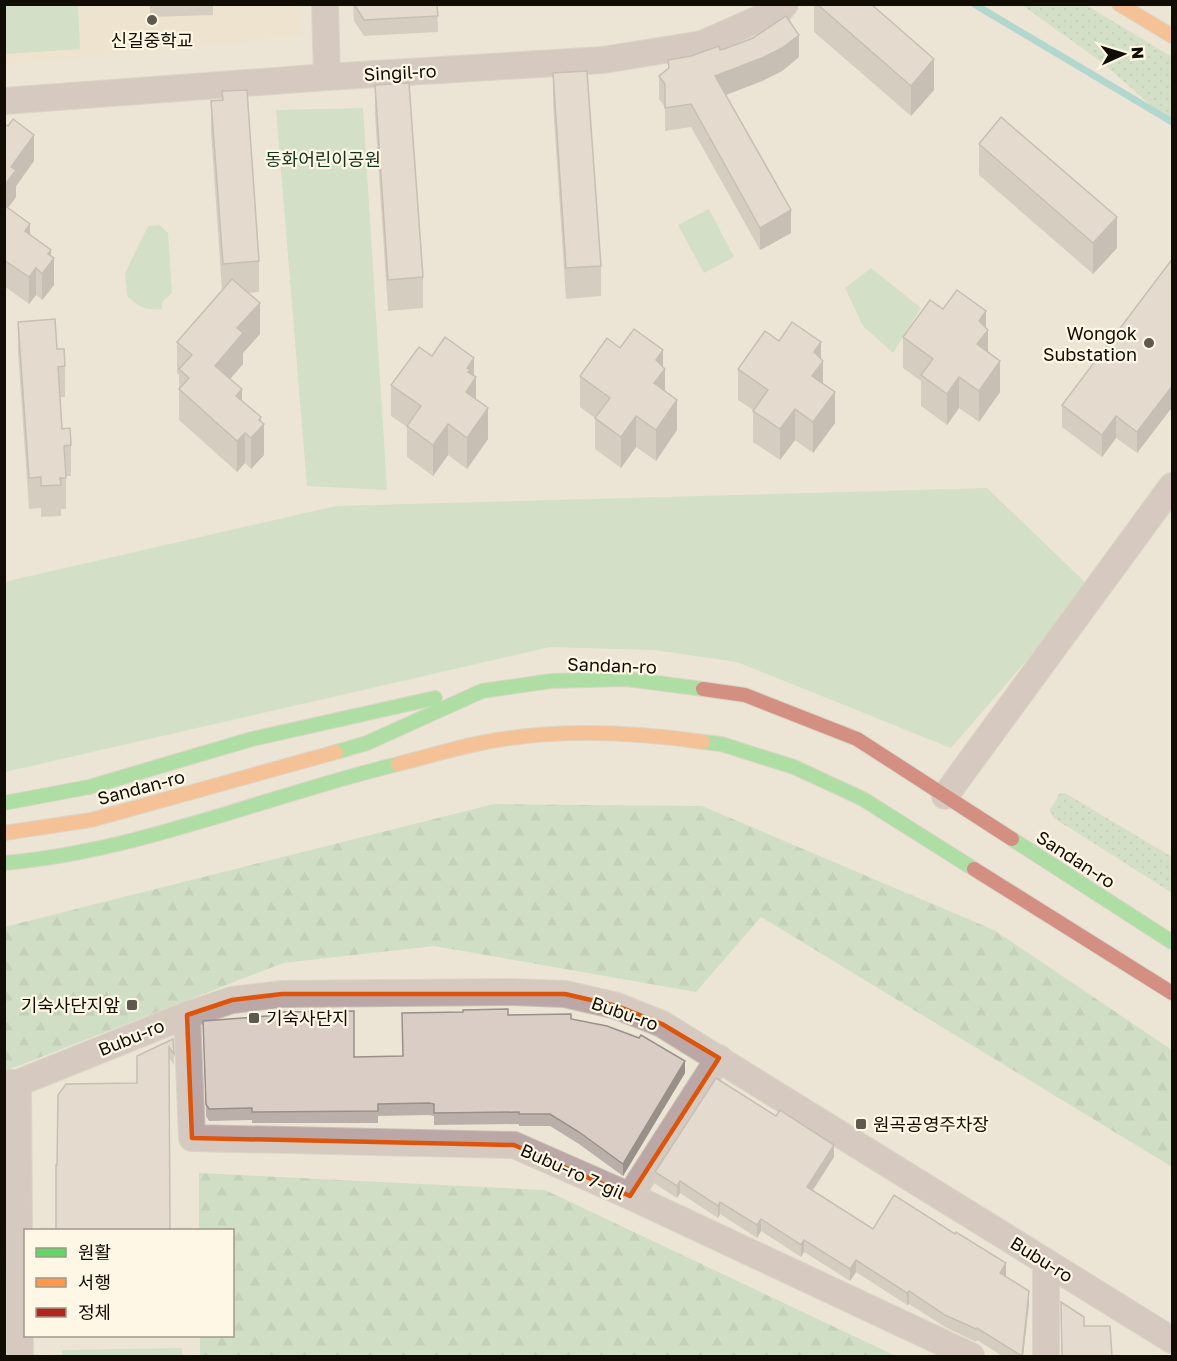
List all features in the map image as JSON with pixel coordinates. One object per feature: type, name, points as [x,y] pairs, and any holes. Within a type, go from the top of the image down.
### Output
[{"type":"main road","points":[[1119,4],[1173,36]]},
{"type":"main road","name":"Sandan-ro","points":[[4,833],[91,819],[367,743],[482,691],[551,681],[626,680],[745,695],[857,739],[1173,942]]},
{"type":"main road","points":[[4,803],[89,787],[252,739],[396,705],[482,691]]},
{"type":"main road","points":[[4,863],[37,860],[154,836],[369,771],[496,740],[586,732],[661,736],[721,744],[794,767],[863,799],[1173,993]]},
{"type":"main road","points":[[411,775],[496,740]]},
{"type":"street","points":[[325,4],[327,77]]},
{"type":"street","name":"Singil-ro","points":[[4,101],[327,77],[603,60],[702,44],[781,9],[785,4]]},
{"type":"street","points":[[945,796],[1173,486]]},
{"type":"street","name":"Bubu-ro","points":[[11,1083],[232,1000],[282,994],[512,992],[565,994],[617,1006],[662,1024],[1173,1340]]},
{"type":"street","name":"Bubu-ro 7-gil","points":[[188,1015],[192,1138],[514,1145],[630,1196],[971,1356]]},
{"type":"street","points":[[630,1196],[719,1058]]},
{"type":"street","points":[[11,1083],[20,1356]]},
{"type":"street","points":[[1046,1262],[1046,1356]]},
{"type":"highlighted area","points":[[282,994],[565,994],[617,1006],[662,1024],[719,1058],[630,1196],[514,1145],[192,1138],[187,1015],[232,1000]]},
{"type":"shaded area","name":"신길중학교","points":[[5,5],[298,5],[300,36],[5,65]]},
{"type":"green space","points":[[5,4],[78,5],[80,49],[5,54]]},
{"type":"green space","points":[[1022,5],[1086,5],[1172,57],[1172,124],[1103,63]]},
{"type":"green space","name":"동화어린이공원","points":[[363,108],[387,490],[307,486],[276,110]]},
{"type":"green space","points":[[709,209],[734,257],[704,273],[678,225]]},
{"type":"green space","points":[[160,225],[168,233],[172,293],[162,302],[162,309],[151,309],[139,306],[127,296],[125,273],[148,226]]},
{"type":"green space","points":[[871,268],[921,308],[893,353],[863,326],[845,288]]},
{"type":"green space","points":[[987,488],[1090,587],[951,748],[737,662],[654,650],[550,647],[5,772],[4,582],[336,506]]},
{"type":"green space","points":[[1060,793],[1065,793],[1172,857],[1172,893],[1054,818],[1049,811]]},
{"type":"green space","points":[[494,804],[702,806],[994,930],[1172,1050],[1172,1167],[761,917],[696,992],[434,946],[283,963],[5,1071],[4,927]]},
{"type":"green space","points":[[199,1173],[545,1190],[896,1356],[200,1356],[200,1337],[234,1337],[234,1229],[199,1229]]},
{"type":"green space","points":[[182,1348],[182,1356],[62,1356],[62,1350]]},
{"type":"building","points":[[354,4],[437,4],[438,16],[364,20]]},
{"type":"building","points":[[817,4],[871,4],[934,59],[911,86]]},
{"type":"building","points":[[786,16],[799,35],[782,48],[762,58],[715,76],[791,210],[760,228],[691,104],[665,108],[665,84],[659,76],[669,68],[668,60],[691,56],[719,46],[720,50],[724,49],[753,38]]},
{"type":"building","points":[[587,71],[601,266],[566,268],[553,73]]},
{"type":"building","points":[[409,83],[423,277],[388,280],[375,85]]},
{"type":"building","points":[[247,90],[259,261],[223,264],[211,101],[223,100],[222,91]]},
{"type":"building","points":[[1001,117],[1117,217],[1093,243],[979,144]]},
{"type":"building","points":[[13,119],[34,135],[11,167],[16,170],[4,186],[4,124],[8,126]]},
{"type":"building","points":[[4,205],[30,224],[25,231],[51,250],[48,254],[54,258],[42,274],[36,268],[29,277],[4,260]]},
{"type":"building","name":"Wongok Substation","points":[[1173,258],[1173,385],[1137,432],[1116,416],[1102,435],[1062,405]]},
{"type":"building","points":[[232,279],[260,303],[237,328],[243,333],[215,366],[242,389],[236,396],[261,417],[259,420],[264,424],[251,438],[245,433],[237,441],[179,389],[189,378],[179,369],[192,355],[177,342]]},
{"type":"building","points":[[957,290],[986,311],[979,321],[988,330],[977,344],[1000,361],[979,391],[959,377],[947,394],[921,375],[933,359],[903,337],[930,300],[943,309]]},
{"type":"building","points":[[55,319],[57,349],[64,349],[65,366],[58,367],[62,429],[70,428],[71,445],[64,446],[66,478],[60,478],[61,485],[41,486],[41,477],[29,478],[18,322]]},
{"type":"building","points":[[792,322],[821,342],[814,352],[823,361],[812,376],[835,392],[813,422],[795,409],[780,429],[753,411],[768,390],[738,369],[765,331],[779,341]]},
{"type":"building","points":[[634,329],[663,350],[656,360],[665,369],[654,383],[677,400],[656,430],[636,416],[621,437],[595,418],[610,398],[580,376],[607,338],[620,348]]},
{"type":"building","points":[[445,337],[474,358],[467,368],[470,370],[468,372],[476,377],[466,392],[488,408],[467,438],[448,424],[433,445],[407,426],[421,406],[391,385],[419,347],[432,356]]},
{"type":"building","points":[[508,1009],[508,1015],[571,1014],[571,1019],[607,1026],[639,1038],[641,1035],[685,1061],[623,1164],[550,1114],[434,1113],[434,1104],[429,1103],[378,1104],[378,1111],[252,1112],[252,1108],[209,1109],[206,1104],[203,1021],[281,1015],[281,1012],[354,1011],[354,1057],[403,1056],[402,1013]]},
{"type":"building","points":[[173,1039],[174,1054],[169,1047],[170,1229],[56,1229],[58,1095],[66,1084],[137,1083],[137,1056]]},
{"type":"building","points":[[716,1078],[776,1116],[780,1110],[834,1145],[807,1187],[873,1229],[894,1195],[1006,1263],[1000,1273],[1029,1291],[1022,1356],[977,1328],[945,1315],[856,1260],[850,1269],[804,1240],[801,1245],[761,1219],[757,1225],[720,1202],[718,1206],[680,1181],[677,1186],[655,1172]]},
{"type":"building","points":[[1061,1302],[1084,1317],[1084,1326],[1110,1326],[1112,1356],[1062,1356]]},
{"type":"waterway","points":[[974,4],[1172,122]]},
{"type":"traffic: fast","points":[[336,752],[367,743],[482,691],[551,681],[626,679],[703,689]]},
{"type":"traffic: fast","points":[[4,803],[89,787],[252,739],[435,698]]},
{"type":"traffic: fast","points":[[703,742],[721,744],[794,767],[863,799],[974,869]]},
{"type":"traffic: fast","points":[[4,863],[55,857],[154,835],[398,764]]},
{"type":"traffic: fast","points":[[1012,839],[1172,942]]},
{"type":"traffic: slow","points":[[1119,4],[1172,36]]},
{"type":"traffic: slow","points":[[398,764],[485,742],[548,734],[625,734],[703,742]]},
{"type":"traffic: slow","points":[[4,833],[91,820],[336,752]]},
{"type":"traffic: jam","points":[[703,689],[745,695],[857,739],[1012,839]]},
{"type":"traffic: jam","points":[[974,869],[1172,993]]},
{"type":"place","name":"신길중학교","points":[[152,20]]},
{"type":"place","name":"Wongok Substation","points":[[1149,343]]},
{"type":"place","name":"기숙사단지앞","points":[[132,1005]]},
{"type":"place","name":"기숙사단지","points":[[254,1018]]},
{"type":"place","name":"원곡공영주차장","points":[[861,1124]]}]
